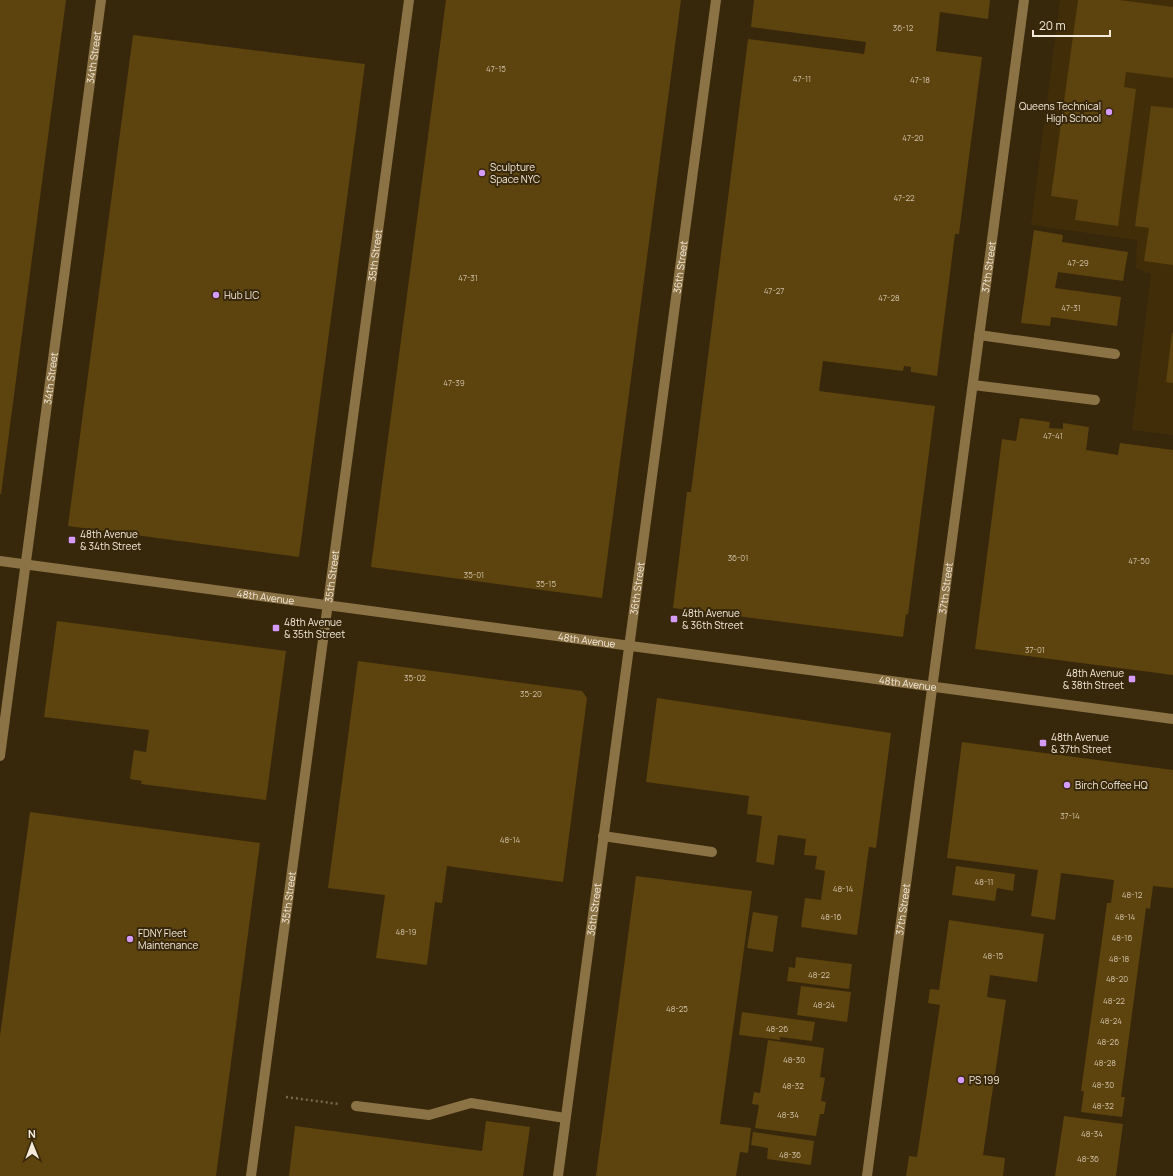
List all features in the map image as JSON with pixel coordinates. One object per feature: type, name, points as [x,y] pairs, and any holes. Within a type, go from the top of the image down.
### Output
[{"type":"street","name":"34th Street","points":[[0,756],[101,0]]},
{"type":"street","name":"35th Street","points":[[251,1176],[409,0]]},
{"type":"street","name":"36th Street","points":[[558,1176],[716,0]]},
{"type":"street","name":"37th Street","points":[[867,1176],[1024,0]]},
{"type":"street","points":[[979,335],[1115,354]]},
{"type":"street","points":[[973,385],[1095,400]]},
{"type":"street","name":"48th Avenue","points":[[0,561],[1173,719]]},
{"type":"street","points":[[603,836],[712,852]]},
{"type":"street","points":[[356,1106],[429,1115],[471,1103],[565,1118]]},
{"type":"path","points":[[286,1097],[356,1106]]},
{"type":"shaded area","name":"Queens Technical High School","points":[[1060,0],[1173,0],[1173,435],[1132,430],[1151,274],[1136,268],[1137,240],[1031,225]]},
{"type":"building","points":[[0,0],[66,0],[1,494],[0,494]]},
{"type":"building","points":[[446,0],[681,0],[602,598],[371,567]]},
{"type":"building","points":[[754,0],[990,0],[988,19],[940,12],[936,51],[982,57],[959,234],[955,234],[937,376],[911,372],[911,367],[904,366],[903,371],[823,361],[819,391],[935,406],[908,615],[906,614],[903,637],[673,608],[687,492],[691,492],[748,39],[864,54],[866,42],[751,27]]},
{"type":"building","points":[[1078,0],[1119,0],[1173,7],[1173,78],[1126,72],[1124,87],[1136,89],[1118,226],[1075,220],[1078,200],[1051,196]]},
{"type":"building","name":"Hub LIC","points":[[133,35],[365,64],[299,557],[68,526]]},
{"type":"building","points":[[1151,106],[1173,108],[1173,265],[1144,261],[1149,228],[1135,226]]},
{"type":"building","points":[[1034,230],[1063,235],[1062,242],[1128,252],[1123,281],[1058,272],[1055,288],[1121,297],[1117,326],[1051,317],[1050,326],[1021,323]]},
{"type":"building","points":[[1173,333],[1173,383],[1166,382]]},
{"type":"building","points":[[1020,418],[1050,422],[1049,428],[1063,429],[1063,423],[1089,427],[1086,450],[1118,455],[1120,443],[1173,450],[1173,675],[975,649],[1002,439],[1016,441]]},
{"type":"building","points":[[57,621],[286,651],[266,800],[141,784],[142,781],[130,779],[134,750],[146,752],[149,730],[44,717]]},
{"type":"building","points":[[358,661],[582,691],[587,698],[563,882],[447,866],[442,903],[435,902],[427,965],[376,958],[385,895],[328,888]]},
{"type":"building","points":[[657,698],[891,733],[876,848],[869,847],[857,935],[801,927],[805,898],[821,900],[825,871],[815,869],[817,856],[804,855],[806,839],[778,835],[774,865],[756,862],[762,816],[747,814],[749,796],[646,782]]},
{"type":"building","points":[[962,742],[1173,770],[1173,888],[1153,886],[1150,909],[1146,908],[1121,1097],[1125,1097],[1122,1117],[1081,1112],[1084,1091],[1081,1091],[1107,903],[1111,903],[1114,880],[1061,873],[1055,920],[1031,916],[1038,870],[947,858]]},
{"type":"building","name":"FDNY Fleet Maintenance","points":[[30,812],[260,843],[216,1176],[0,1176],[0,1036]]},
{"type":"building","points":[[956,866],[1015,874],[1013,891],[997,888],[995,901],[952,895]]},
{"type":"building","points":[[636,876],[752,891],[720,1124],[751,1128],[748,1153],[740,1152],[736,1176],[596,1176]]},
{"type":"building","points":[[753,912],[778,916],[773,952],[747,948]]},
{"type":"building","name":"PS 199","points":[[949,920],[1044,934],[1037,982],[990,975],[987,997],[1006,1000],[983,1155],[1005,1158],[1003,1176],[906,1176],[909,1156],[917,1157],[940,1005],[928,1003],[930,989],[939,990]]},
{"type":"building","points":[[796,957],[852,964],[849,989],[787,981],[789,967],[795,968]]},
{"type":"building","points":[[801,986],[851,992],[847,1022],[797,1015]]},
{"type":"building","points":[[742,1012],[815,1022],[812,1041],[780,1037],[780,1040],[739,1035]]},
{"type":"building","points":[[768,1040],[824,1048],[820,1077],[825,1078],[821,1101],[826,1102],[824,1114],[820,1114],[816,1136],[755,1128],[759,1105],[752,1104],[754,1092],[760,1093]]},
{"type":"building","points":[[1064,1116],[1123,1124],[1116,1176],[1055,1176]]},
{"type":"building","points":[[486,1121],[530,1127],[523,1176],[289,1176],[295,1126],[482,1151]]},
{"type":"building","points":[[753,1132],[814,1141],[811,1165],[767,1159],[768,1148],[751,1145]]},
{"type":"place","name":"Queens Technical High School","points":[[1109,112]]},
{"type":"place","name":"Sculpture Space NYC","points":[[482,173]]},
{"type":"place","name":"Hub LIC","points":[[216,295]]},
{"type":"place","name":"48th Avenue & 34th Street","points":[[72,540]]},
{"type":"place","name":"48th Avenue & 36th Street","points":[[674,619]]},
{"type":"place","name":"48th Avenue & 35th Street","points":[[276,628]]},
{"type":"place","name":"48th Avenue & 38th Street","points":[[1132,679]]},
{"type":"place","name":"48th Avenue & 37th Street","points":[[1043,743]]},
{"type":"place","name":"Birch Coffee HQ","points":[[1067,785]]},
{"type":"place","name":"FDNY Fleet Maintenance","points":[[130,939]]},
{"type":"place","name":"PS 199","points":[[961,1080]]}]
